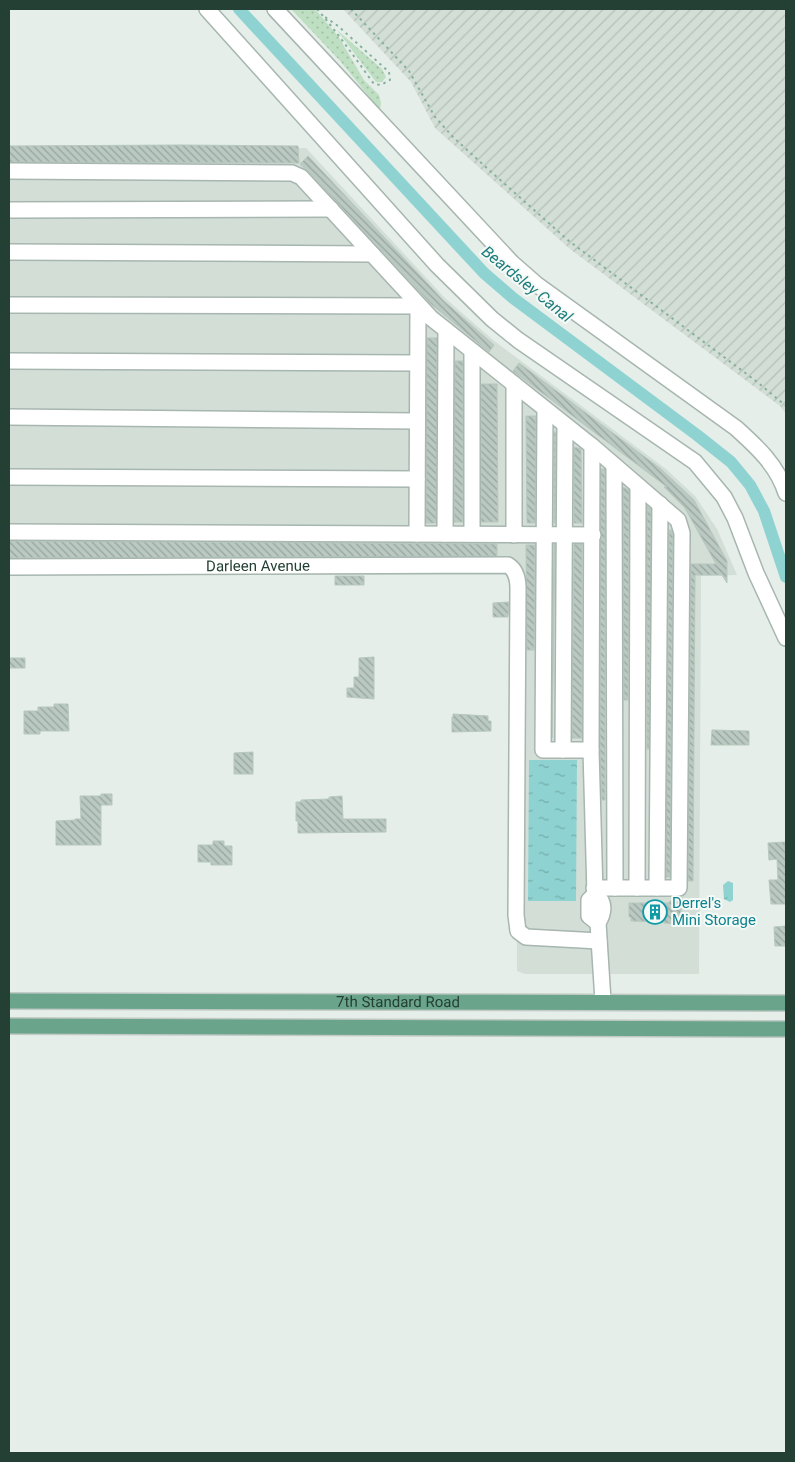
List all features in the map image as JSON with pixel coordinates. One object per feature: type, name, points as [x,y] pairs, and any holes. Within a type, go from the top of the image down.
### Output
[{"type":"main road","name":"7th Standard Road","points":[[9,1001],[786,1002]]},
{"type":"main road","name":"7th Standard Road","points":[[9,1026],[786,1029]]},
{"type":"street","points":[[207,9],[437,265],[492,319],[518,340],[694,462],[724,497],[735,518],[756,573],[786,638]]},
{"type":"street","points":[[275,9],[512,264],[536,284],[736,428],[760,449],[773,465],[783,481],[786,493]]},
{"type":"street","points":[[9,171],[292,173],[301,177],[418,306],[592,446],[678,520],[682,533],[679,888],[615,888],[595,891]]},
{"type":"street","points":[[9,210],[331,209]]},
{"type":"street","points":[[9,252],[372,254]]},
{"type":"street","points":[[9,304],[418,306]]},
{"type":"street","points":[[417,534],[418,306]]},
{"type":"street","points":[[445,534],[446,330]]},
{"type":"street","points":[[472,351],[472,534]]},
{"type":"street","points":[[9,361],[417,363]]},
{"type":"street","points":[[514,384],[514,535]]},
{"type":"street","points":[[545,408],[543,750],[591,750]]},
{"type":"street","points":[[9,417],[416,421]]},
{"type":"street","points":[[563,750],[565,425]]},
{"type":"street","points":[[592,446],[591,750],[595,891],[603,905],[603,915],[598,924],[603,1002]]},
{"type":"street","points":[[614,465],[615,888]]},
{"type":"street","points":[[9,477],[416,479]]},
{"type":"street","points":[[638,486],[638,888]]},
{"type":"street","points":[[657,888],[660,504]]},
{"type":"street","points":[[9,532],[593,535]]},
{"type":"street","name":"Darleen Avenue","points":[[9,567],[508,564],[518,579],[516,915],[518,931],[526,937],[599,941]]},
{"type":"path","points":[[317,9],[325,17],[374,84],[381,85],[390,80],[389,72],[338,26],[325,17]]},
{"type":"path","points":[[351,9],[408,71],[435,117],[453,137],[489,170],[570,241],[756,381],[786,406]]},
{"type":"shaded area","points":[[343,9],[786,9],[786,414],[780,406],[570,249],[435,128],[411,82]]},
{"type":"shaded area","name":"Derrel's Mini Storage","points":[[9,147],[306,148],[445,298],[493,340],[666,469],[695,496],[717,529],[737,575],[701,576],[699,974],[525,974],[517,971],[516,575],[9,574]]},
{"type":"green space","points":[[291,9],[315,9],[338,36],[364,80],[379,95],[380,110],[341,62]]},
{"type":"green space","points":[[337,30],[382,69],[386,77],[382,82],[376,82]]},
{"type":"water","points":[[529,760],[577,760],[576,901],[528,901]]},
{"type":"water","points":[[728,881],[733,883],[733,900],[730,902],[724,899],[723,885]]},
{"type":"building","points":[[9,146],[298,146],[299,163],[9,162]]},
{"type":"building","points":[[308,156],[444,301],[494,345],[489,352],[431,304],[300,164]]},
{"type":"building","points":[[427,338],[437,338],[436,523],[426,523]]},
{"type":"building","points":[[455,361],[463,361],[463,522],[454,522]]},
{"type":"building","points":[[519,363],[661,469],[694,500],[727,561],[727,583],[722,575],[695,575],[693,881],[688,881],[691,564],[716,564],[685,508],[664,487],[667,487],[513,371]]},
{"type":"building","points":[[481,384],[497,384],[498,522],[481,522]]},
{"type":"building","points":[[526,416],[536,416],[535,523],[527,523]]},
{"type":"building","points":[[554,432],[556,432],[555,523],[554,523]]},
{"type":"building","points":[[574,447],[581,449],[582,523],[574,523]]},
{"type":"building","points":[[601,469],[605,469],[605,800],[602,800],[600,750]]},
{"type":"building","points":[[623,487],[629,490],[628,700],[624,700]]},
{"type":"building","points":[[647,506],[651,509],[649,749],[647,749]]},
{"type":"building","points":[[669,530],[673,534],[670,877],[666,877]]},
{"type":"building","points":[[9,541],[497,544],[497,556],[9,558]]},
{"type":"building","points":[[554,544],[555,544],[552,738]]},
{"type":"building","points":[[574,544],[582,544],[582,738],[572,738]]},
{"type":"building","points":[[526,545],[535,545],[534,650],[527,650]]},
{"type":"building","points":[[335,576],[364,576],[364,585],[335,585]]},
{"type":"building","points":[[509,602],[508,617],[493,617],[493,603]]},
{"type":"building","points":[[374,657],[374,699],[347,697],[347,688],[354,688],[354,677],[359,677],[359,658]]},
{"type":"building","points":[[9,658],[25,658],[25,668],[9,668]]},
{"type":"building","points":[[54,704],[68,704],[69,731],[40,731],[40,734],[24,734],[24,711],[38,711],[38,707],[54,707]]},
{"type":"building","points":[[453,714],[488,716],[488,721],[491,721],[491,731],[452,732]]},
{"type":"building","points":[[712,730],[749,731],[749,745],[711,745]]},
{"type":"building","points":[[253,752],[253,774],[234,774],[234,753]]},
{"type":"building","points":[[101,794],[112,794],[112,805],[101,805],[101,845],[56,845],[56,821],[81,819],[80,796],[101,796]]},
{"type":"building","points":[[342,796],[343,819],[386,819],[386,832],[298,833],[296,802]]},
{"type":"building","points":[[213,841],[224,841],[224,846],[232,846],[232,865],[211,865],[211,862],[198,862],[198,845],[213,845]]},
{"type":"building","points":[[785,842],[786,904],[771,904],[769,880],[778,880],[777,859],[769,860],[768,843]]},
{"type":"building","name":"Derrel's Mini Storage","points":[[670,901],[681,901],[681,924],[631,921],[631,917],[629,917],[629,903],[669,903]]},
{"type":"building","points":[[786,926],[786,946],[775,946],[774,927]]},
{"type":"waterway","name":"Beardsley Canal","points":[[239,9],[484,273],[513,298],[731,462],[750,485],[764,511],[786,577]]},
{"type":"place","name":"Derrel's Mini Storage","points":[[655,912]]}]
